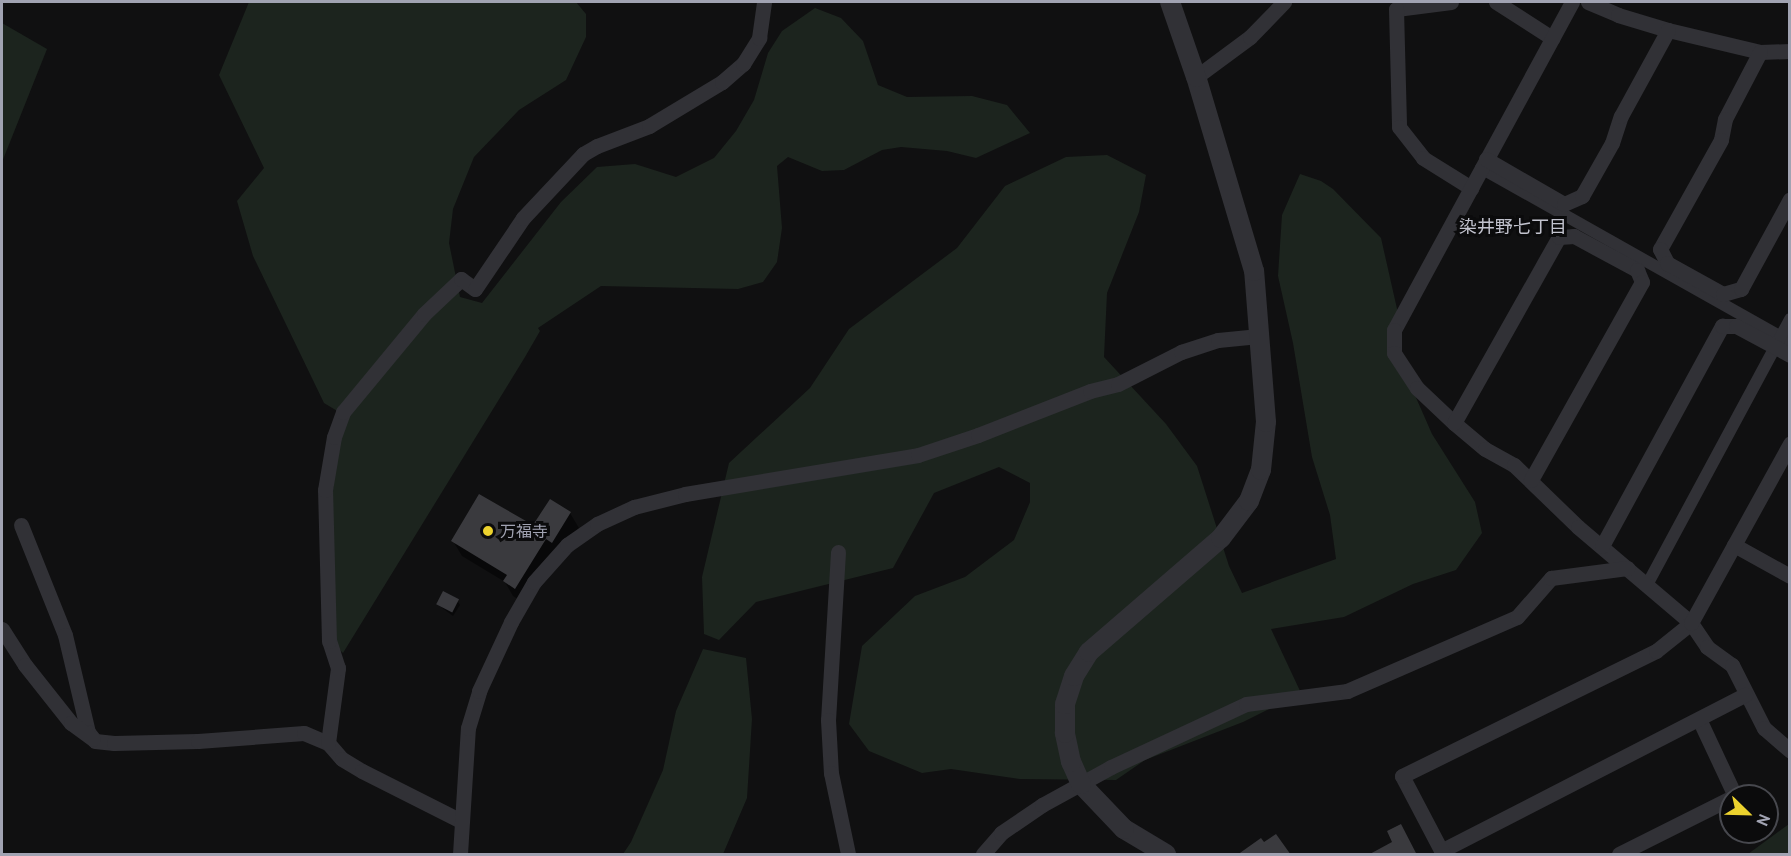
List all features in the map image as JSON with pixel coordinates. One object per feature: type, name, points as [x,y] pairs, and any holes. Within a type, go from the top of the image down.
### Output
[{"type":"street","points":[[328,742],[338,668],[329,641],[325,490],[334,437],[344,412],[424,314],[461,279],[475,289],[523,218],[583,154],[597,146],[649,126],[722,82],[743,64],[759,38],[764,2]]},
{"type":"street","points":[[1166,855],[1124,829],[1081,784],[1071,762],[1065,733],[1065,704],[1074,676],[1089,652],[1221,538],[1249,501],[1261,470],[1266,422],[1254,271],[1196,77],[1170,2]]},
{"type":"street","points":[[1196,77],[1250,38],[1284,2]]},
{"type":"street","points":[[1451,2],[1396,9],[1400,127],[1424,158],[1471,188]]},
{"type":"street","points":[[1496,2],[1552,38]]},
{"type":"street","points":[[1572,2],[1394,330],[1394,353],[1417,388],[1454,423],[1485,449],[1514,465],[1578,527],[1691,623],[1707,647],[1732,665],[1745,695],[1764,728],[1790,751]]},
{"type":"street","points":[[1588,2],[1618,15],[1668,30],[1760,52],[1790,51]]},
{"type":"street","points":[[1484,164],[1564,204],[1582,196],[1612,143],[1621,116],[1668,30]]},
{"type":"street","points":[[1760,52],[1725,119],[1721,140],[1660,249],[1667,263],[1724,294],[1741,289],[1790,199]]},
{"type":"street","points":[[1484,164],[1781,342],[1790,355]]},
{"type":"street","points":[[1454,423],[1559,237],[1574,236],[1637,270],[1642,282],[1531,480]]},
{"type":"street","points":[[1647,585],[1781,342],[1790,319]]},
{"type":"street","points":[[1602,546],[1722,326],[1736,326],[1781,342]]},
{"type":"street","points":[[460,855],[468,728],[479,691],[511,622],[534,582],[567,545],[597,524],[634,507],[685,494],[918,455],[978,435],[1090,391],[1118,384],[1181,352],[1218,340],[1259,336]]},
{"type":"street","points":[[1745,695],[1442,853],[1402,776],[1656,651],[1691,623],[1734,545],[1784,467],[1790,444]]},
{"type":"street","points":[[21,525],[65,634],[88,732],[95,741]]},
{"type":"street","points":[[1734,545],[1790,576]]},
{"type":"street","points":[[838,552],[828,720],[831,773],[848,855]]},
{"type":"street","points":[[983,855],[1001,832],[1042,805],[1111,766],[1246,704],[1347,691],[1517,617],[1551,578],[1627,568]]},
{"type":"street","points":[[2,629],[25,665],[71,723],[95,741],[198,741],[304,733],[328,742],[342,759],[362,771],[461,821]]},
{"type":"street","points":[[1700,719],[1732,784]]},
{"type":"street","points":[[1619,855],[1719,804]]},
{"type":"shaded area","points":[[249,2],[576,2],[586,14],[586,37],[566,80],[519,110],[474,157],[453,209],[449,243],[460,297],[482,303],[561,202],[597,167],[635,164],[676,177],[714,158],[736,131],[754,100],[768,53],[782,31],[815,8],[841,18],[863,41],[878,85],[907,97],[972,96],[1007,105],[1030,133],[976,158],[947,151],[901,147],[882,150],[844,170],[822,171],[788,157],[777,166],[782,228],[777,262],[763,282],[738,289],[601,286],[538,328],[540,331],[525,357],[343,653],[333,643],[329,523],[338,446],[349,418],[324,403],[253,256],[237,201],[264,168],[219,75]]},
{"type":"shaded area","points":[[2,23],[47,49],[2,162]]},
{"type":"shaded area","points":[[1107,155],[1146,175],[1139,212],[1107,293],[1104,357],[1166,424],[1197,466],[1229,566],[1242,593],[1336,559],[1330,515],[1312,457],[1293,343],[1278,276],[1282,215],[1300,174],[1321,181],[1333,189],[1381,238],[1400,322],[1403,368],[1432,434],[1475,502],[1482,533],[1456,570],[1413,584],[1344,617],[1271,629],[1301,693],[1243,722],[1145,760],[1116,780],[1020,779],[951,769],[922,773],[869,751],[849,724],[862,646],[915,596],[965,577],[1014,540],[1030,502],[1030,483],[999,467],[934,493],[893,568],[756,602],[719,640],[704,634],[702,577],[729,463],[810,388],[849,329],[957,248],[1005,186],[1066,157]]},
{"type":"shaded area","points":[[703,649],[746,658],[752,719],[747,798],[723,854],[623,854],[631,842],[663,770],[676,711]]},
{"type":"shaded area","points":[[1789,824],[1789,854],[1748,854],[1762,844],[1779,844],[1779,831]]},
{"type":"building","points":[[479,494],[533,525],[550,499],[571,512],[552,543],[546,539],[515,589],[503,581],[507,575],[451,541]]},
{"type":"building","points":[[443,591],[459,599],[452,613],[436,604]]},
{"type":"building","points":[[1401,824],[1417,855],[1368,855],[1392,842],[1387,831]]},
{"type":"building","points":[[1276,834],[1291,855],[1237,855],[1261,838],[1264,842]]},
{"type":"place","name":"万福寺","points":[[488,531]]},
{"type":"district","name":"染井野七丁目","points":[[1513,227]]}]
